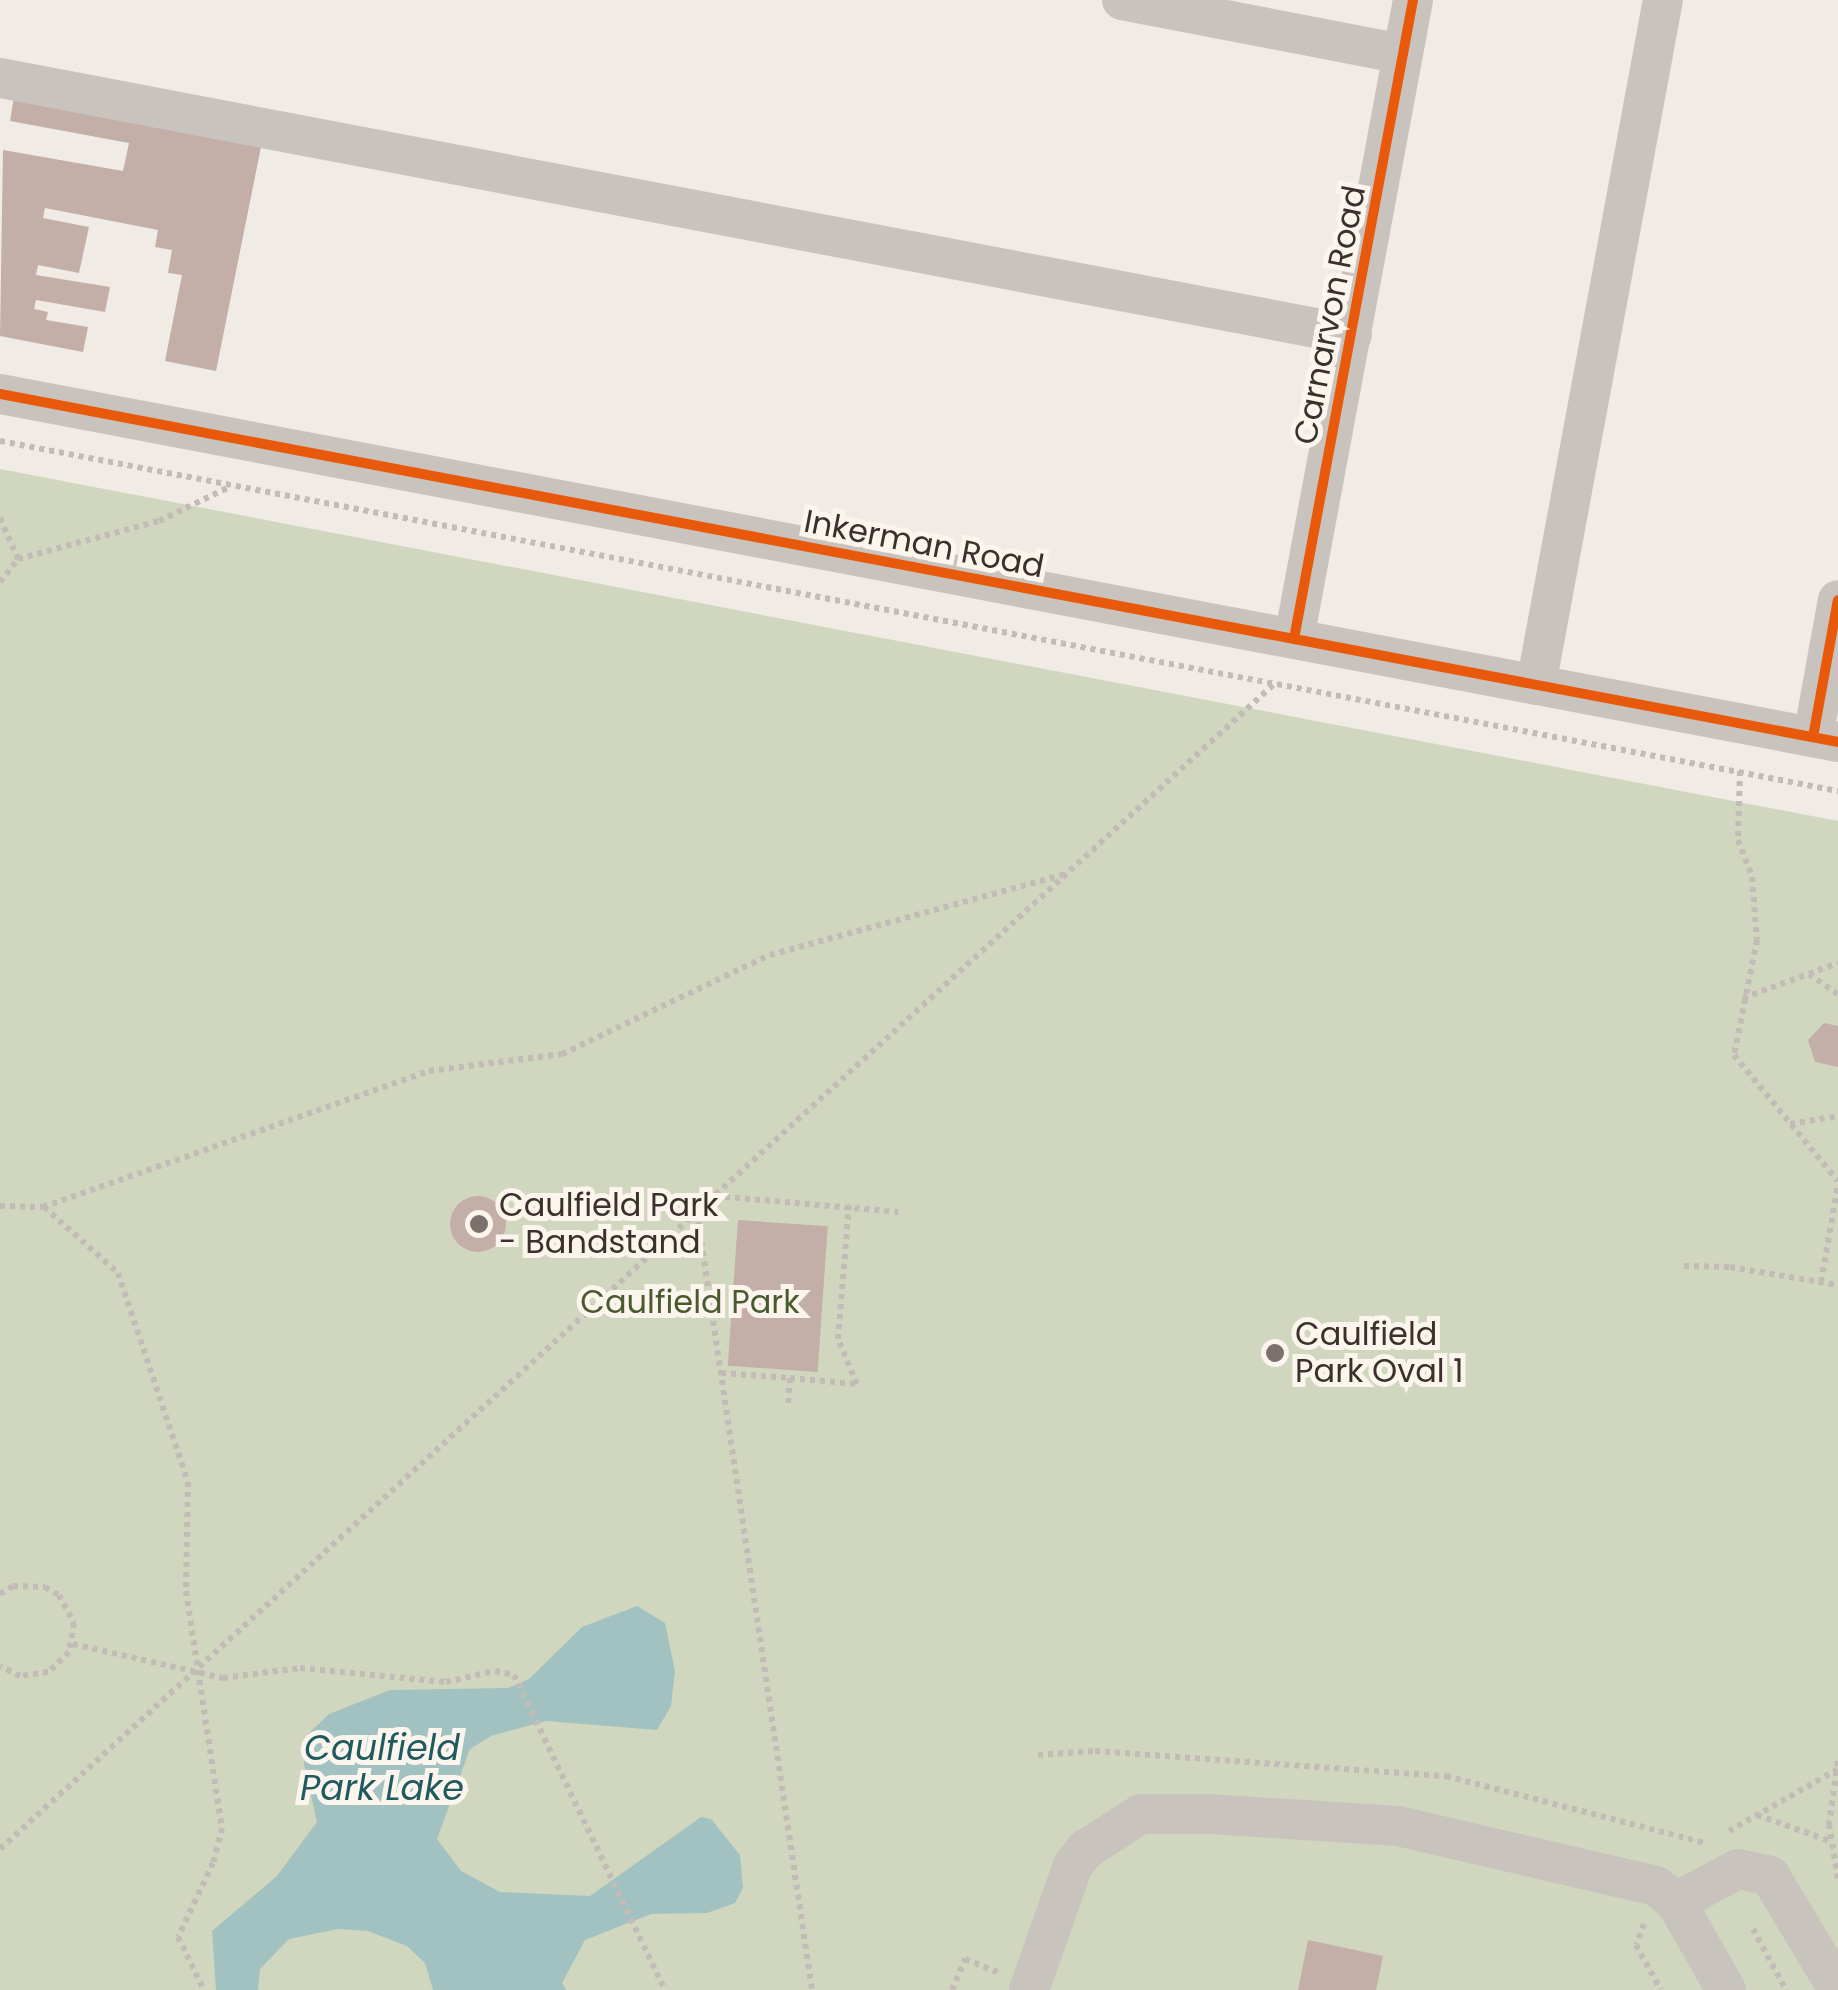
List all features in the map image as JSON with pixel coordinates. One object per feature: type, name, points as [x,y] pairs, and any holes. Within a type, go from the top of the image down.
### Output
[{"type":"street","points":[[1122,0],[1403,54]]},
{"type":"street","name":"Carnarvon Road","points":[[1294,640],[1414,0]]},
{"type":"street","points":[[1536,685],[1663,0]]},
{"type":"street","points":[[0,78],[1352,335]]},
{"type":"street","name":"Inkerman Road","points":[[0,394],[1825,740]]},
{"type":"street","points":[[1825,740],[1838,600]]},
{"type":"street","points":[[1030,1988],[1074,1865],[1100,1835],[1141,1814],[1398,1826],[1656,1886],[1676,1902],[1726,1990]]},
{"type":"street","points":[[1676,1902],[1738,1869],[1770,1876],[1838,1989]]},
{"type":"path","points":[[0,441],[1838,791]]},
{"type":"path","points":[[0,582],[18,559],[159,521],[230,486]]},
{"type":"path","points":[[0,518],[18,559]]},
{"type":"path","points":[[0,1849],[1274,684]]},
{"type":"path","points":[[1740,771],[1738,840],[1752,876],[1758,940],[1742,998],[1734,1055],[1838,1183],[1822,1282]]},
{"type":"path","points":[[0,1206],[43,1207],[429,1071],[562,1054],[770,955],[1067,874]]},
{"type":"path","points":[[1742,998],[1838,963]]},
{"type":"path","points":[[1808,973],[1838,994]]},
{"type":"path","points":[[1789,1125],[1838,1116]]},
{"type":"path","points":[[715,1196],[898,1212]]},
{"type":"path","points":[[721,1373],[857,1384],[838,1339],[849,1206]]},
{"type":"path","points":[[43,1207],[118,1273],[185,1469],[191,1512],[186,1591],[194,1671],[218,1772],[222,1828],[213,1864],[178,1937],[204,1990]]},
{"type":"path","points":[[697,1212],[812,1990]]},
{"type":"path","points":[[1684,1266],[1730,1267],[1838,1285]]},
{"type":"path","points":[[788,1405],[790,1378]]},
{"type":"path","points":[[0,1594],[30,1584],[59,1595],[74,1623],[73,1644],[48,1672],[20,1676],[0,1666]]},
{"type":"path","points":[[73,1644],[223,1678],[300,1668],[446,1682],[495,1671],[514,1675],[665,1990]]},
{"type":"path","points":[[1038,1755],[1096,1751],[1446,1776],[1707,1843]]},
{"type":"path","points":[[1838,1761],[1830,1841],[1838,1878]]},
{"type":"path","points":[[1756,1816],[1830,1841]]},
{"type":"path","points":[[952,1990],[964,1959],[1030,1988]]},
{"type":"green space","name":"Caulfield Park","points":[[0,469],[1838,821],[1838,1990],[0,1990]]},
{"type":"water","name":"Caulfield Park Lake","points":[[637,1606],[665,1623],[675,1671],[671,1706],[657,1730],[546,1721],[491,1736],[470,1749],[437,1839],[461,1871],[500,1892],[590,1896],[701,1817],[711,1819],[740,1855],[743,1888],[735,1903],[707,1913],[651,1914],[585,1940],[562,1983],[566,1990],[433,1990],[425,1963],[407,1946],[368,1931],[338,1929],[289,1939],[260,1969],[258,1990],[216,1990],[212,1931],[277,1876],[317,1822],[304,1764],[307,1735],[329,1714],[390,1690],[508,1688],[529,1679],[582,1627]]},
{"type":"building","points":[[15,91],[263,137],[216,371],[165,361],[182,275],[168,273],[172,250],[155,247],[158,230],[45,208],[43,218],[89,227],[79,273],[38,265],[36,275],[110,287],[105,312],[36,300],[34,309],[48,312],[46,320],[88,327],[83,352],[0,336],[3,150],[123,171],[129,143],[10,121]]},
{"type":"building","points":[[1824,1023],[1838,1026],[1838,1067],[1815,1062],[1808,1040]]},
{"type":"building","name":"Caulfield Park - Bandstand","points":[[478,1196],[498,1204],[506,1224],[498,1244],[478,1252],[458,1244],[450,1224],[458,1204]]},
{"type":"building","points":[[738,1220],[828,1226],[818,1372],[728,1366]]},
{"type":"building","points":[[1308,1940],[1383,1956],[1376,1990],[1298,1990]]},
{"type":"cycle path","points":[[1294,639],[1413,0]]},
{"type":"cycle path","points":[[0,394],[1838,742]]},
{"type":"cycle path","points":[[1813,737],[1838,600]]},
{"type":"place","name":"Caulfield Park - Bandstand","points":[[479,1224]]},
{"type":"place","name":"Caulfield Park Oval 1","points":[[1275,1353]]}]
